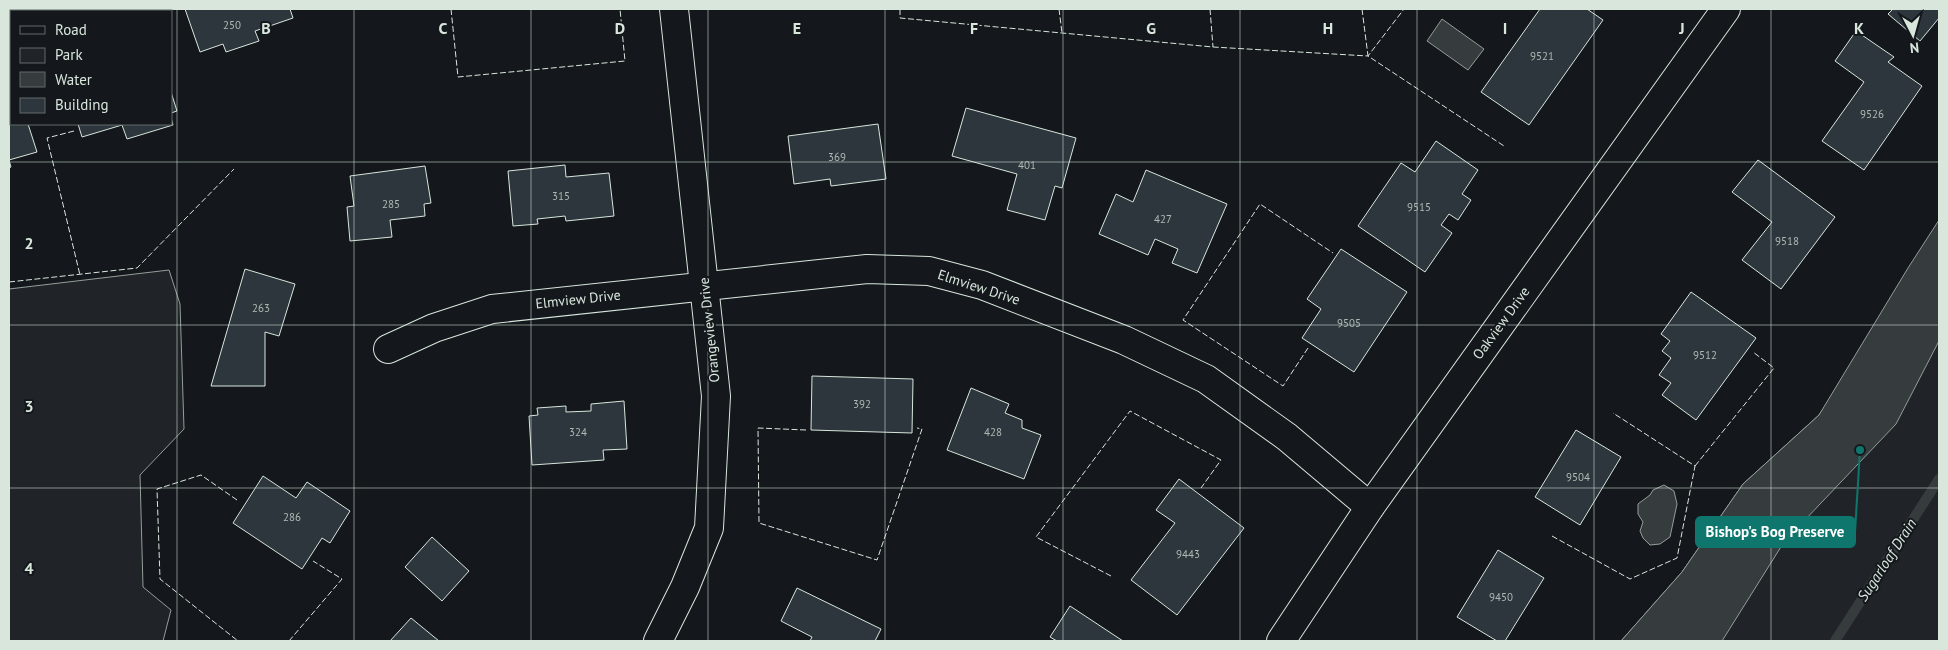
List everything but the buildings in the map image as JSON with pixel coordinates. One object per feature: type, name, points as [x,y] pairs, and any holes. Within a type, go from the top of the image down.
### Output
[{"type":"street","name":"Orangeview Drive","points":[[658,641],[685,587],[709,528],[716,396],[674,9]]},
{"type":"street","name":"Oakview Drive","points":[[1281,641],[1370,507],[1726,9]]},
{"type":"street","name":"Elmview Drive","points":[[388,349],[434,328],[492,308],[868,268],[929,271],[982,285],[1124,340],[1206,379],[1287,437],[1370,507]]},
{"type":"green space","points":[[1939,240],[1939,641],[1621,641],[1682,572],[1743,484],[1819,415]]},
{"type":"green space","points":[[169,270],[180,304],[184,429],[140,475],[143,587],[171,610],[163,641],[9,641],[9,289]]},
{"type":"water","points":[[1442,19],[1484,49],[1468,70],[1427,41]]},
{"type":"water","points":[[1939,220],[1939,341],[1896,424],[1784,542],[1722,641],[1621,641],[1682,572],[1743,484],[1819,415]]},
{"type":"water","points":[[1664,485],[1674,491],[1677,504],[1670,537],[1660,544],[1650,545],[1643,538],[1640,531],[1643,522],[1638,514],[1638,504],[1650,495],[1653,490]]},
{"type":"waterway","name":"Sugarloaf Drain","points":[[1835,641],[1939,479]]},
{"type":"fence","points":[[451,9],[458,77],[625,61],[620,9]]},
{"type":"fence","points":[[900,9],[900,18],[1213,47],[1368,56],[1404,9]]},
{"type":"fence","points":[[1059,9],[1062,33]]},
{"type":"fence","points":[[1210,9],[1213,47]]},
{"type":"fence","points":[[1362,9],[1368,56],[1504,146]]},
{"type":"fence","points":[[74,131],[47,138],[80,275]]},
{"type":"fence","points":[[9,282],[137,268],[234,169]]},
{"type":"fence","points":[[1308,348],[1283,386],[1183,320],[1260,204],[1333,253]]},
{"type":"fence","points":[[1695,466],[1774,368],[1753,352]]},
{"type":"fence","points":[[1111,576],[1036,537],[1130,411],[1221,460],[1201,488]]},
{"type":"fence","points":[[1552,536],[1630,579],[1677,558],[1695,466],[1613,413]]},
{"type":"fence","points":[[806,430],[758,428],[759,523],[877,560],[922,429],[917,428]]},
{"type":"fence","points":[[237,500],[201,475],[157,489],[160,579],[238,641]]},
{"type":"fence","points":[[289,641],[342,579],[313,561]]},
{"type":"place","name":"Bishop's Bog Preserve","points":[[1860,450]]}]
